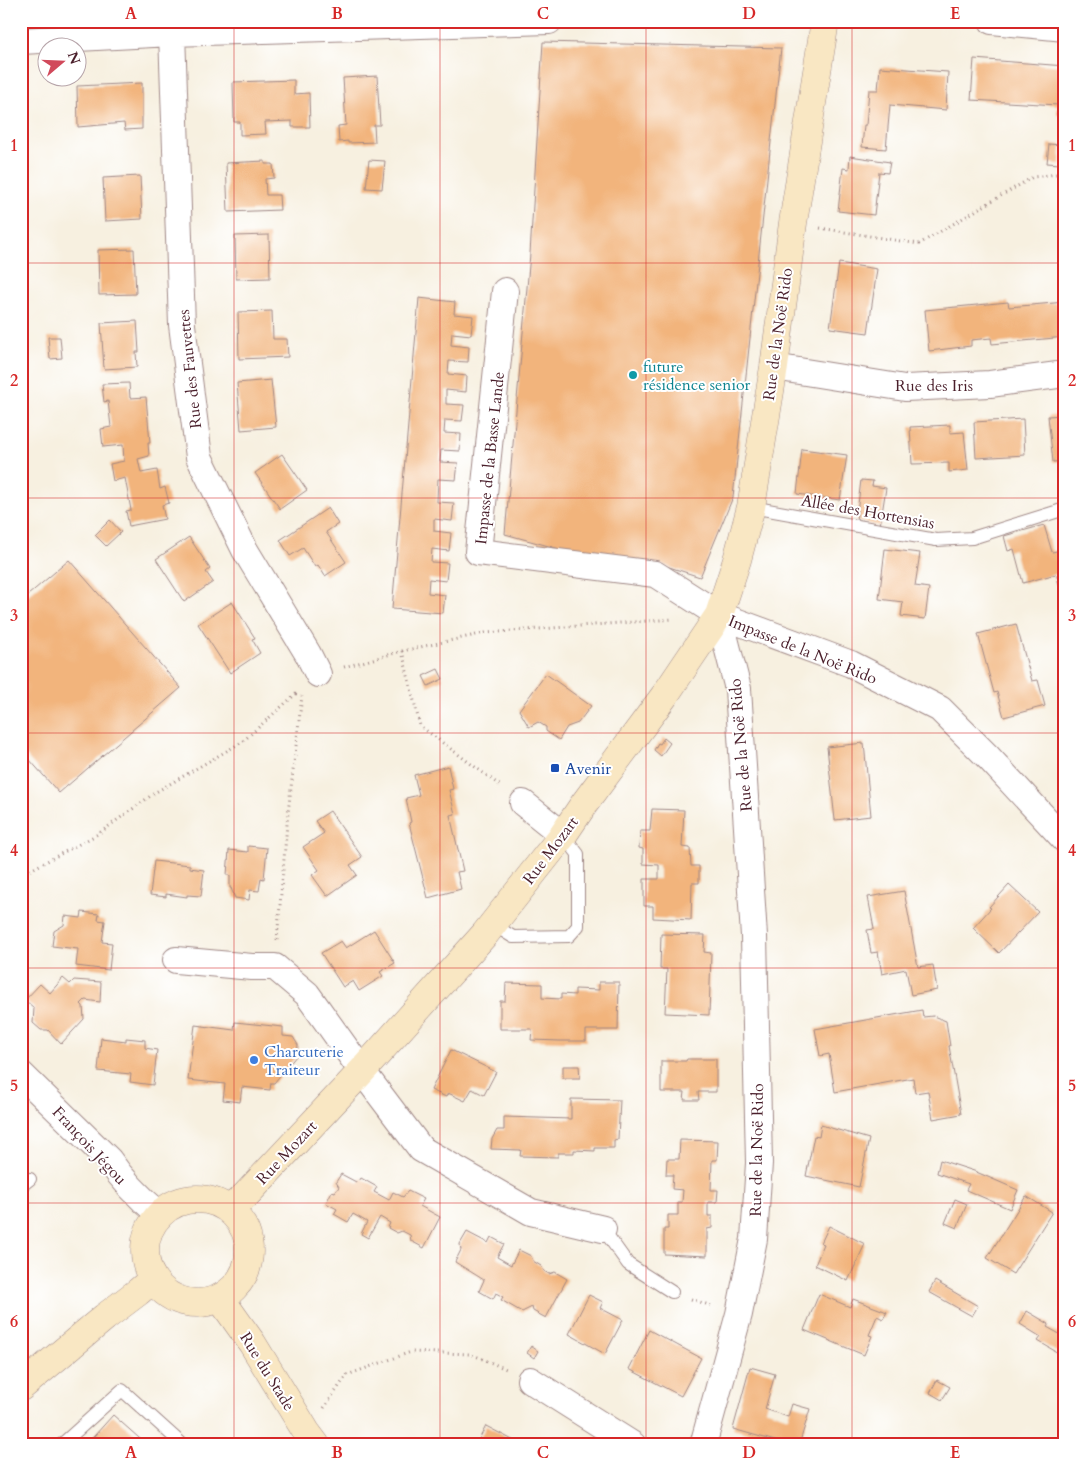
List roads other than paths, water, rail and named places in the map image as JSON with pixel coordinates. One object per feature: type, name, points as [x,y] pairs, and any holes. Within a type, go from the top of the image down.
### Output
[{"type":"street","points":[[21,41],[548,21]]},
{"type":"street","name":"Rue de la Noë Rido","points":[[703,1445],[739,1314],[754,1239],[759,1163],[754,936],[738,689],[719,616],[751,507],[774,367],[793,223],[824,21]]},
{"type":"street","points":[[992,21],[1065,28]]},
{"type":"street","name":"Rue des Fauvettes","points":[[172,34],[182,325],[198,457],[245,550],[308,654],[318,674]]},
{"type":"street","name":"Impasse de la Basse Lande","points":[[505,291],[478,552],[655,574],[719,616]]},
{"type":"street","name":"Rue des Iris","points":[[774,367],[905,388],[990,384],[1065,374]]},
{"type":"street","name":"Rue Mozart","points":[[229,1210],[245,1196],[362,1071],[492,924],[563,835],[665,695],[719,616]]},
{"type":"street","name":"Impasse de la Noë Rido","points":[[719,616],[851,664],[940,709],[989,758],[1065,840]]},
{"type":"street","points":[[523,803],[563,835]]},
{"type":"street","points":[[176,960],[252,967],[275,967],[307,994],[421,1149],[531,1212],[604,1229]]},
{"type":"street","name":"François Jégou","points":[[21,1074],[109,1160],[119,1176],[145,1203],[159,1214]]},
{"type":"street","points":[[194,1199],[216,1202],[229,1210],[241,1223],[248,1239],[249,1257],[244,1273],[234,1288],[220,1298],[205,1303],[190,1303],[175,1299],[162,1291],[153,1279],[146,1263],[145,1245],[149,1228],[159,1214],[172,1205],[194,1199]]},
{"type":"street","points":[[21,1387],[153,1279]]},
{"type":"street","name":"Rue du Stade","points":[[220,1298],[252,1343],[306,1441]]},
{"type":"street","points":[[530,1380],[633,1445]]},
{"type":"lane","name":"Allée des Hortensias","points":[[751,507],[936,540],[972,538],[1065,509]]},
{"type":"lane","points":[[492,924],[513,937],[569,936],[578,926],[578,854],[563,835]]},
{"type":"lane","points":[[604,1229],[628,1264],[672,1292]]},
{"type":"lane","points":[[61,1445],[122,1390],[184,1445]]},
{"type":"place","name":"future résidence senior","points":[[633,375]]},
{"type":"place","name":"Avenir","points":[[555,768]]},
{"type":"place","name":"Charcuterie Traiteur","points":[[254,1060]]}]
